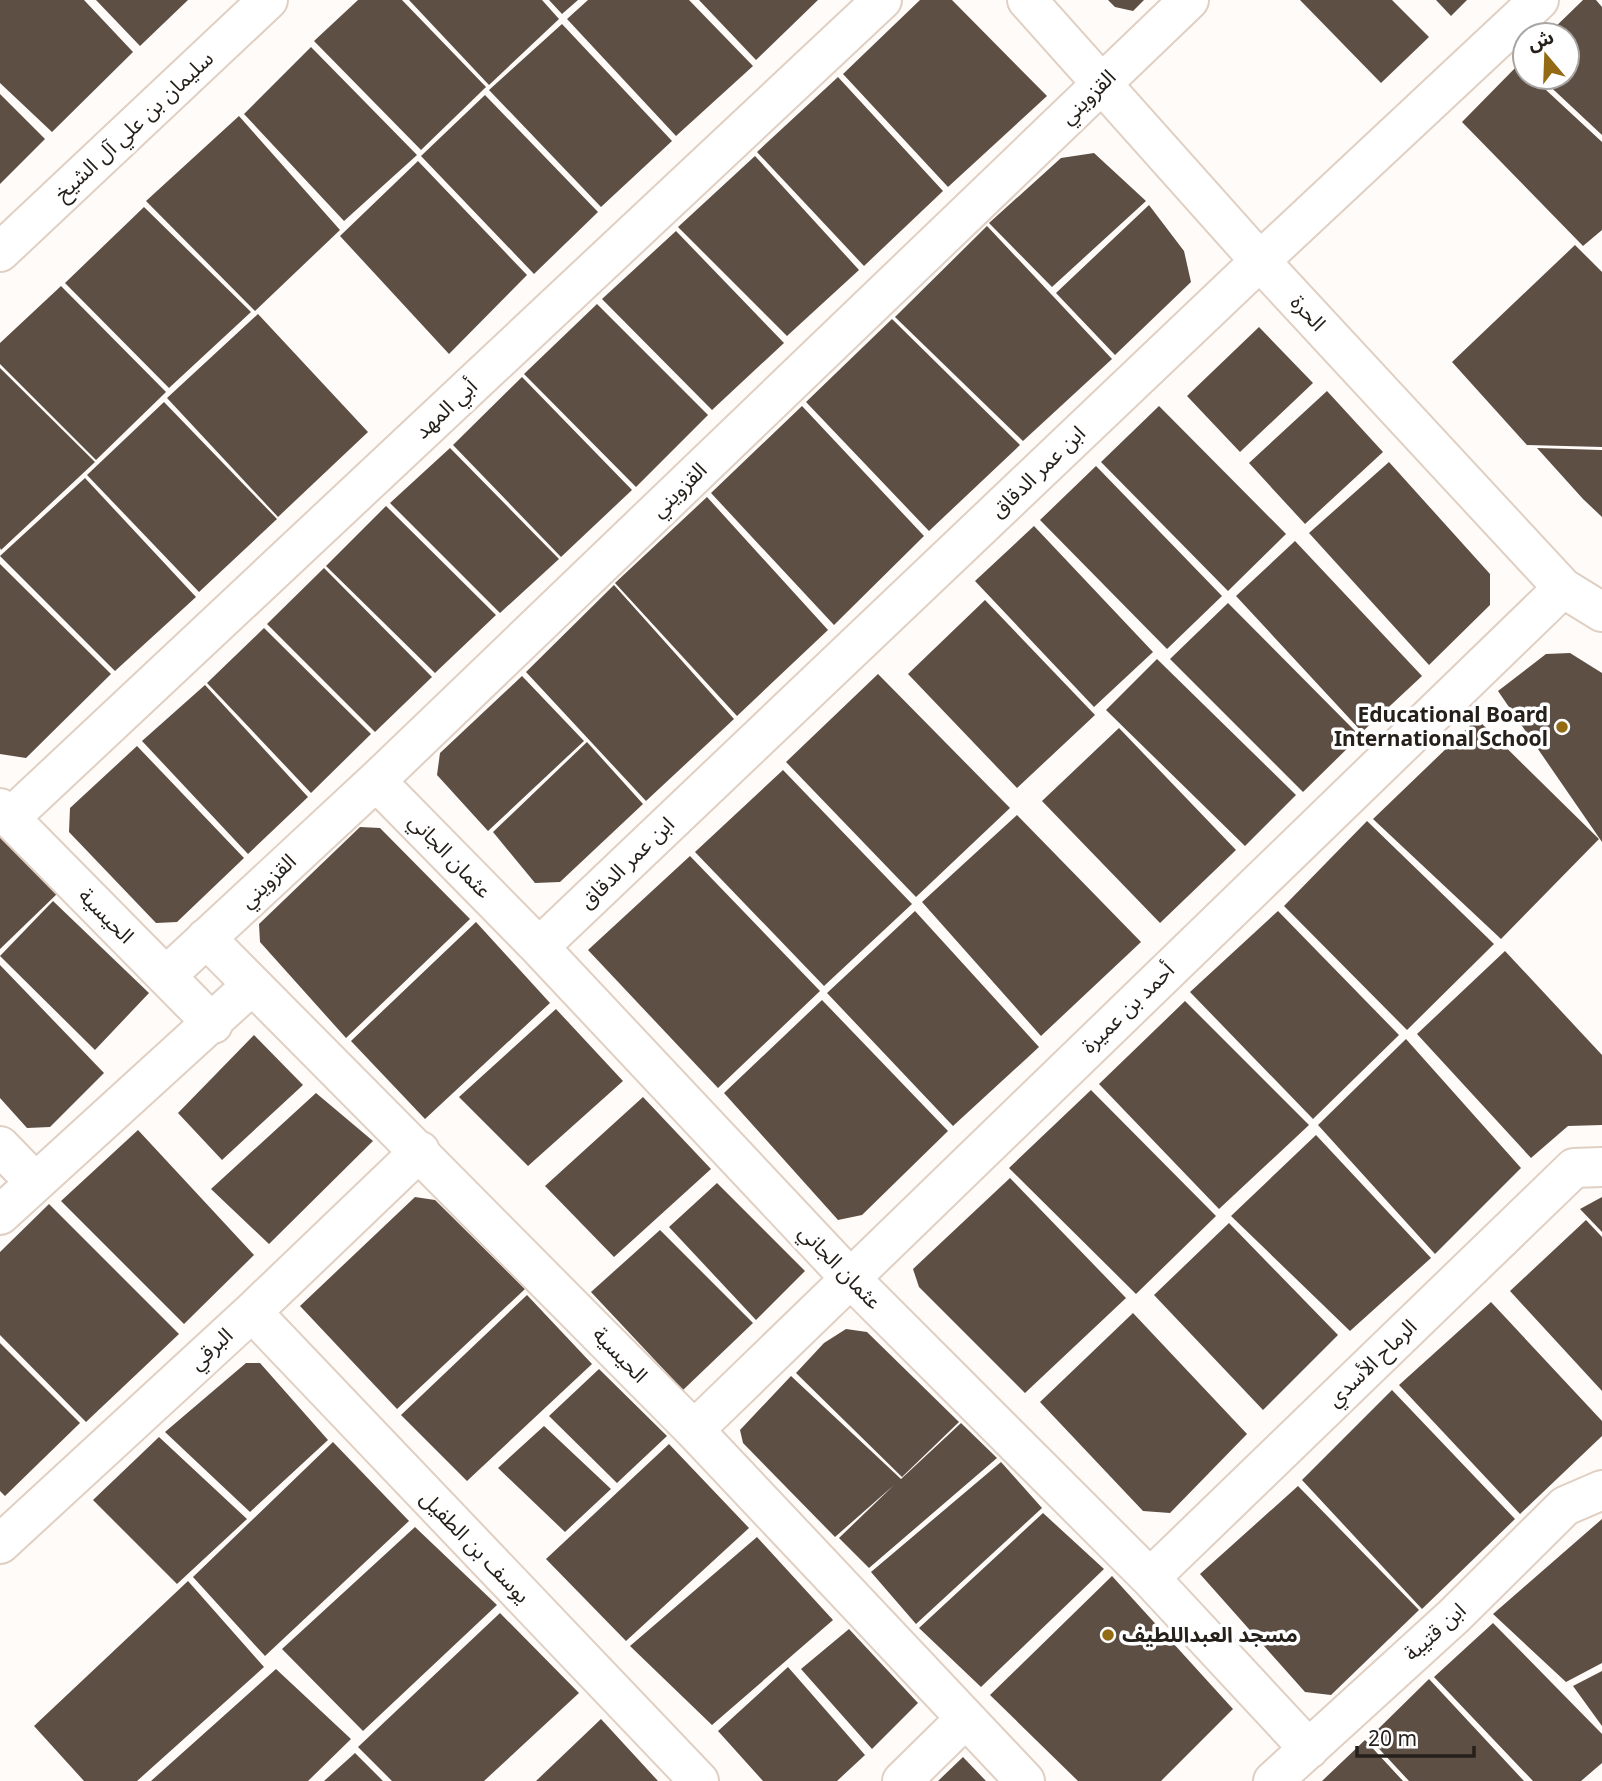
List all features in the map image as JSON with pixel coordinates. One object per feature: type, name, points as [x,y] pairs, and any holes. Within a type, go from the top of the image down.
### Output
[{"type":"street","name":"سليمان بن علي آل الشيخ","points":[[0,252],[268,0]]},
{"type":"street","name":"أبي المهد","points":[[5,813],[882,0]]},
{"type":"street","name":"الحرة","points":[[1027,0],[1260,261],[1563,588],[1602,612]]},
{"type":"street","name":"القزويني","points":[[166,976],[376,781],[1189,0]]},
{"type":"street","name":"ابن عمر الدقاق","points":[[539,947],[1260,261],[1539,0]]},
{"type":"street","name":"أحمد بن عميرة","points":[[694,1430],[1563,588]]},
{"type":"street","name":"عثمان الجاني","points":[[376,781],[539,947],[849,1277],[1150,1578],[1309,1749]]},
{"type":"street","name":"الحيسية","points":[[5,813],[213,1024]]},
{"type":"street","name":"الحيسية","points":[[206,938],[694,1430],[964,1720],[1025,1781]]},
{"type":"street","points":[[0,1215],[213,1024],[251,986]]},
{"type":"street","points":[[0,1146],[35,1182]]},
{"type":"street","name":"البرقي","points":[[0,1544],[252,1312],[420,1151]]},
{"type":"street","name":"الرماح الأسدي","points":[[1150,1578],[1574,1168],[1602,1167]]},
{"type":"street","name":"يوسف بن الطفيل","points":[[252,1312],[699,1781]]},
{"type":"street","name":"ابن قتيبة","points":[[1273,1781],[1454,1616],[1565,1506],[1602,1490]]},
{"type":"street","points":[[902,1781],[964,1720]]},
{"type":"building","points":[[0,0],[84,0],[133,52],[52,132],[0,83]]},
{"type":"building","points":[[96,0],[188,0],[140,46]]},
{"type":"building","points":[[358,0],[402,0],[486,87],[421,150],[314,41]]},
{"type":"building","points":[[409,0],[542,0],[559,19],[489,85]]},
{"type":"building","points":[[549,0],[578,0],[562,14]]},
{"type":"building","points":[[588,0],[689,0],[753,66],[676,136],[567,19]]},
{"type":"building","points":[[699,0],[818,0],[756,60]]},
{"type":"building","points":[[920,0],[952,0],[1047,96],[948,187],[843,74]]},
{"type":"building","points":[[1108,0],[1144,0],[1133,11],[1115,7]]},
{"type":"building","points":[[1300,0],[1392,0],[1429,37],[1381,83]]},
{"type":"building","points":[[1436,0],[1467,0],[1451,16]]},
{"type":"building","points":[[1583,0],[1596,0],[1602,7],[1602,135],[1555,91],[1581,91],[1581,21],[1561,21]]},
{"type":"building","points":[[562,24],[672,141],[601,207],[489,90]]},
{"type":"building","points":[[311,47],[417,155],[344,221],[244,114]]},
{"type":"building","points":[[1511,72],[1511,91],[1547,91],[1602,142],[1602,230],[1583,246],[1462,122]]},
{"type":"building","points":[[838,77],[943,191],[864,266],[757,152]]},
{"type":"building","points":[[0,94],[45,139],[0,184]]},
{"type":"building","points":[[485,95],[598,212],[534,274],[421,156]]},
{"type":"building","points":[[239,116],[340,230],[255,311],[146,201]]},
{"type":"building","points":[[1094,153],[1146,201],[1052,287],[989,223],[1061,158]]},
{"type":"building","points":[[755,156],[859,270],[787,336],[678,227]]},
{"type":"building","points":[[418,161],[527,275],[449,354],[340,236]]},
{"type":"building","points":[[1149,205],[1184,251],[1191,282],[1115,355],[1056,293]]},
{"type":"building","points":[[144,207],[251,312],[169,388],[65,283]]},
{"type":"building","points":[[987,226],[1112,359],[1023,441],[895,317]]},
{"type":"building","points":[[676,231],[784,343],[712,410],[602,299]]},
{"type":"building","points":[[1575,245],[1602,272],[1602,447],[1527,445],[1452,362]]},
{"type":"building","points":[[61,286],[166,392],[96,460],[0,364],[0,343]]},
{"type":"building","points":[[597,304],[708,415],[636,487],[524,374]]},
{"type":"building","points":[[258,314],[368,432],[278,517],[167,398]]},
{"type":"building","points":[[892,319],[1020,445],[929,531],[806,402]]},
{"type":"building","points":[[1259,327],[1313,383],[1240,452],[1187,396]]},
{"type":"building","points":[[0,368],[95,462],[1,550],[0,548]]},
{"type":"building","points":[[522,377],[632,490],[561,557],[453,445]]},
{"type":"building","points":[[1327,391],[1383,452],[1305,524],[1249,463]]},
{"type":"building","points":[[164,402],[277,519],[199,592],[87,475]]},
{"type":"building","points":[[802,406],[924,536],[834,625],[711,493]]},
{"type":"building","points":[[1159,406],[1286,534],[1228,591],[1101,462]]},
{"type":"building","points":[[450,448],[559,559],[500,613],[390,503]]},
{"type":"building","points":[[1537,448],[1602,450],[1602,517],[1583,499]]},
{"type":"building","points":[[1389,462],[1490,574],[1490,605],[1429,665],[1309,533]]},
{"type":"building","points":[[1096,466],[1222,596],[1167,649],[1040,520]]},
{"type":"building","points":[[85,478],[196,597],[115,671],[0,556]]},
{"type":"building","points":[[707,497],[828,630],[737,716],[615,583]]},
{"type":"building","points":[[386,506],[496,615],[435,673],[326,566]]},
{"type":"building","points":[[1034,526],[1153,652],[1094,707],[975,581]]},
{"type":"building","points":[[1295,541],[1422,676],[1362,732],[1236,596]]},
{"type":"building","points":[[0,564],[111,674],[26,758],[0,754]]},
{"type":"building","points":[[324,568],[432,677],[375,732],[267,624]]},
{"type":"building","points":[[614,585],[734,719],[646,801],[526,672]]},
{"type":"building","points":[[985,600],[1095,715],[1017,788],[908,674]]},
{"type":"building","points":[[1228,603],[1360,736],[1303,792],[1170,659]]},
{"type":"building","points":[[264,628],[371,734],[311,793],[207,683]]},
{"type":"building","name":"Educational Board International School","points":[[1570,653],[1602,673],[1602,842],[1498,691],[1546,654]]},
{"type":"building","points":[[1157,659],[1296,795],[1245,846],[1106,710]]},
{"type":"building","points":[[878,674],[1010,808],[916,897],[786,762]]},
{"type":"building","points":[[522,676],[584,741],[488,831],[437,775],[440,753]]},
{"type":"building","points":[[205,685],[308,797],[248,854],[142,741]]},
{"type":"building","points":[[1477,719],[1599,839],[1501,939],[1373,819]]},
{"type":"building","points":[[1119,728],[1236,850],[1160,923],[1042,801]]},
{"type":"building","points":[[587,742],[643,804],[560,882],[535,883],[493,832]]},
{"type":"building","points":[[137,746],[244,858],[177,922],[156,923],[69,832],[70,808]]},
{"type":"building","points":[[783,770],[912,904],[824,986],[695,852]]},
{"type":"building","points":[[1017,815],[1141,942],[1041,1036],[922,902]]},
{"type":"building","points":[[1367,821],[1494,944],[1407,1030],[1284,906]]},
{"type":"building","points":[[360,827],[380,828],[470,919],[346,1038],[260,942],[259,924]]},
{"type":"building","points":[[0,836],[59,892],[0,949]]},
{"type":"building","points":[[690,856],[820,991],[718,1088],[588,950]]},
{"type":"building","points":[[53,901],[149,993],[95,1050],[0,956]]},
{"type":"building","points":[[915,911],[1039,1047],[953,1126],[827,993]]},
{"type":"building","points":[[1278,911],[1399,1035],[1313,1119],[1190,992]]},
{"type":"building","points":[[476,922],[550,1003],[425,1119],[351,1041]]},
{"type":"building","points":[[1505,951],[1602,1055],[1602,1125],[1568,1126],[1531,1158],[1417,1034]]},
{"type":"building","points":[[0,965],[104,1073],[50,1127],[27,1128],[0,1098]]},
{"type":"building","points":[[822,1000],[948,1131],[862,1215],[838,1220],[724,1093]]},
{"type":"building","points":[[1185,1001],[1309,1125],[1219,1209],[1099,1084]]},
{"type":"building","points":[[556,1009],[623,1081],[528,1166],[459,1097]]},
{"type":"building","points":[[254,1035],[303,1085],[222,1160],[178,1113]]},
{"type":"building","points":[[1406,1039],[1521,1168],[1435,1254],[1318,1125]]},
{"type":"building","points":[[1091,1090],[1216,1216],[1136,1294],[1009,1168]]},
{"type":"building","points":[[316,1093],[373,1141],[269,1244],[211,1189]]},
{"type":"building","points":[[643,1097],[711,1169],[614,1257],[545,1186]]},
{"type":"building","points":[[138,1130],[254,1255],[184,1324],[61,1201]]},
{"type":"building","points":[[1316,1135],[1431,1258],[1350,1331],[1231,1216]]},
{"type":"building","points":[[1010,1178],[1126,1298],[1025,1393],[919,1287],[913,1269]]},
{"type":"building","points":[[717,1183],[805,1271],[756,1320],[669,1227]]},
{"type":"building","points":[[415,1197],[435,1200],[525,1289],[397,1409],[300,1306]]},
{"type":"building","points":[[1602,1197],[1602,1232],[1580,1209]]},
{"type":"building","points":[[49,1204],[179,1334],[86,1422],[0,1335],[0,1252]]},
{"type":"building","points":[[1586,1220],[1602,1237],[1602,1391],[1510,1291]]},
{"type":"building","points":[[1229,1223],[1338,1335],[1263,1410],[1154,1295]]},
{"type":"building","points":[[660,1230],[753,1323],[683,1390],[591,1292]]},
{"type":"building","points":[[527,1295],[592,1364],[467,1481],[401,1415]]},
{"type":"building","points":[[1491,1302],[1602,1421],[1602,1436],[1520,1514],[1399,1385]]},
{"type":"building","points":[[1133,1313],[1247,1434],[1170,1513],[1143,1511],[1040,1402]]},
{"type":"building","points":[[846,1329],[867,1332],[959,1422],[902,1477],[796,1373],[824,1343]]},
{"type":"building","points":[[0,1343],[80,1423],[5,1496],[0,1491]]},
{"type":"building","points":[[246,1363],[260,1363],[328,1440],[250,1512],[165,1432]]},
{"type":"building","points":[[599,1369],[667,1436],[617,1483],[549,1416]]},
{"type":"building","points":[[791,1376],[901,1479],[961,1423],[997,1458],[869,1568],[839,1538],[894,1485],[835,1537],[743,1443],[740,1430]]},
{"type":"building","points":[[1392,1390],[1515,1519],[1422,1609],[1302,1480]]},
{"type":"building","points":[[544,1426],[611,1489],[565,1532],[498,1468]]},
{"type":"building","points":[[159,1437],[247,1519],[177,1584],[93,1500]]},
{"type":"building","points":[[333,1442],[409,1521],[265,1656],[193,1577]]},
{"type":"building","points":[[669,1444],[749,1528],[626,1641],[546,1559]]},
{"type":"building","points":[[1001,1462],[1042,1508],[916,1624],[871,1572]]},
{"type":"building","points":[[1298,1486],[1419,1610],[1331,1695],[1305,1692],[1200,1574]]},
{"type":"building","points":[[1043,1513],[1104,1569],[981,1687],[919,1628]]},
{"type":"building","points":[[1602,1519],[1602,1663],[1566,1682],[1493,1614]]},
{"type":"building","points":[[415,1527],[497,1605],[363,1731],[282,1649]]},
{"type":"building","points":[[757,1537],[833,1620],[712,1725],[630,1646]]},
{"type":"building","name":"مسجد العبداللطيف","points":[[1112,1576],[1233,1709],[1161,1781],[1078,1781],[990,1695]]},
{"type":"building","points":[[188,1581],[264,1667],[137,1781],[84,1781],[34,1726]]},
{"type":"building","points":[[500,1613],[579,1693],[484,1781],[392,1781],[358,1747]]},
{"type":"building","points":[[1493,1623],[1602,1734],[1602,1763],[1581,1781],[1533,1781],[1434,1677]]},
{"type":"building","points":[[849,1629],[918,1703],[872,1749],[801,1669]]},
{"type":"building","points":[[788,1667],[865,1755],[837,1781],[763,1781],[718,1731]]},
{"type":"building","points":[[276,1669],[351,1739],[308,1781],[151,1781]]},
{"type":"building","points":[[1602,1671],[1602,1726],[1573,1686]]},
{"type":"building","points":[[1429,1679],[1524,1781],[1409,1781],[1369,1738]]},
{"type":"building","points":[[601,1719],[658,1781],[536,1781]]},
{"type":"building","points":[[1365,1740],[1403,1781],[1322,1781]]},
{"type":"building","points":[[355,1753],[383,1781],[324,1781]]},
{"type":"building","points":[[963,1757],[986,1781],[938,1781]]},
{"type":"place","name":"Educational Board International School","points":[[1562,727]]},
{"type":"place","name":"مسجد العبداللطيف","points":[[1108,1635]]}]
